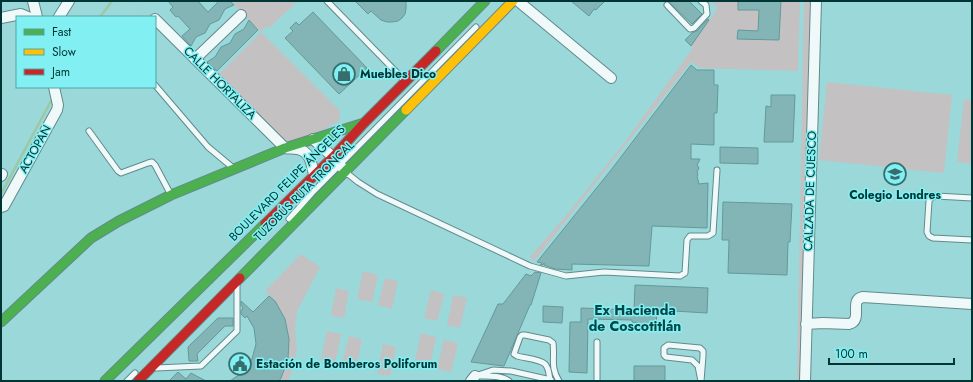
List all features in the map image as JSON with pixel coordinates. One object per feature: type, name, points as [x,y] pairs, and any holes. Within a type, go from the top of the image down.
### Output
[{"type":"main road","name":"BOULEVARD FELIPE ÁNGELES","points":[[105,381],[314,175],[338,163],[364,123],[485,1]]},
{"type":"main road","name":"BOULEVARD FELIPE ÁNGELES","points":[[138,381],[237,281],[338,163],[513,1]]},
{"type":"main road","points":[[1,322],[91,238],[119,221],[171,195],[285,148],[364,123]]},
{"type":"street","points":[[32,1],[36,16]]},
{"type":"street","points":[[60,16],[69,1]]},
{"type":"street","points":[[518,1],[610,78]]},
{"type":"street","name":"CALZADA DE CUESCO","points":[[805,381],[816,1]]},
{"type":"street","points":[[1,18],[21,14],[26,16]]},
{"type":"street","points":[[195,59],[241,16]]},
{"type":"street","name":"CALLE HORTALIZA","points":[[156,19],[285,148]]},
{"type":"street","name":"ACTOPAN","points":[[1,207],[4,206],[56,110],[58,105],[54,88]]},
{"type":"street","points":[[313,139],[338,163]]},
{"type":"street","points":[[285,148],[301,150],[308,155],[314,175]]},
{"type":"street","points":[[806,324],[852,323],[856,319],[856,302],[860,297],[972,304]]},
{"type":"lane","points":[[328,1],[406,81]]},
{"type":"lane","name":"TUZOBÚS RUTA TRONCAL","points":[[282,225],[338,163],[492,1]]},
{"type":"lane","points":[[667,6],[690,29],[694,28],[707,14],[706,5],[701,1]]},
{"type":"lane","name":"TUZOBÚS RUTA TRONCAL","points":[[186,310],[480,24]]},
{"type":"lane","points":[[156,86],[208,147],[234,169]]},
{"type":"lane","points":[[89,132],[121,173],[148,162],[152,162],[171,195]]},
{"type":"lane","points":[[338,163],[358,182],[377,194],[530,266],[566,276],[604,272],[680,276],[685,273],[687,240],[690,236],[708,236],[713,233],[716,170]]},
{"type":"lane","points":[[972,198],[932,197],[929,201],[927,232],[929,236],[933,238],[972,240]]},
{"type":"lane","points":[[150,368],[201,366],[237,331],[237,281]]},
{"type":"lane","points":[[549,380],[548,369],[545,364],[514,354],[522,335],[549,340],[553,343],[553,369],[557,381]]},
{"type":"lane","points":[[597,342],[597,381]]},
{"type":"lane","points":[[668,345],[700,348],[703,351],[701,381],[698,366],[695,362],[692,360],[666,357],[664,355],[664,348],[668,345]]},
{"type":"lane","points":[[127,381],[138,370]]},
{"type":"lane","points":[[473,378],[493,370],[499,370],[511,371],[557,381]]},
{"type":"lane","points":[[473,378],[494,376],[508,380]]},
{"type":"path","points":[[105,16],[117,1]]},
{"type":"path","points":[[134,1],[138,9],[152,16]]},
{"type":"path","points":[[134,16],[142,12]]},
{"type":"shaded area","points":[[231,1],[298,1],[269,28],[267,26],[261,32]]},
{"type":"shaded area","points":[[710,1],[738,1],[738,10],[755,10],[755,1],[760,1],[758,39],[778,40],[773,1],[800,1],[798,71],[700,68],[691,62],[534,261],[530,257],[568,213],[625,142],[693,48],[691,46],[718,8]]},
{"type":"shaded area","points":[[804,1],[815,1],[804,381],[797,381]]},
{"type":"shaded area","points":[[261,32],[340,111],[339,122],[287,144],[219,74]]},
{"type":"shaded area","points":[[827,82],[952,95],[944,173],[819,160]]},
{"type":"shaded area","points":[[964,99],[972,100],[972,164],[957,162]]},
{"type":"shaded area","points":[[301,254],[320,267],[297,311],[295,329],[297,350],[293,369],[288,381],[279,381],[288,359],[289,339],[285,319],[275,301],[269,296],[266,290]]},
{"type":"shaded area","points":[[363,271],[378,275],[372,302],[357,299]]},
{"type":"shaded area","points":[[385,278],[398,281],[392,309],[378,305]]},
{"type":"shaded area","points":[[336,288],[349,291],[344,318],[331,316]]},
{"type":"shaded area","points":[[431,290],[444,294],[437,321],[424,318]]},
{"type":"shaded area","points":[[453,295],[467,298],[460,328],[447,325]]},
{"type":"shaded area","points":[[327,331],[341,334],[335,363],[321,360]]},
{"type":"shaded area","points":[[421,333],[436,337],[430,365],[415,361]]},
{"type":"shaded area","points":[[349,336],[362,339],[356,367],[342,364]]},
{"type":"shaded area","points":[[444,340],[458,343],[451,372],[437,369]]},
{"type":"shaded area","points":[[383,344],[396,347],[390,376],[377,374]]},
{"type":"building","points":[[168,1],[198,1],[208,12],[219,1],[230,1],[234,5],[225,9],[219,20],[210,24],[205,33],[196,37],[191,46],[182,36],[190,29],[170,10],[173,7]]},
{"type":"building","points":[[355,1],[406,1],[405,14],[398,21],[387,22],[381,20],[371,11],[368,14]]},
{"type":"building","points":[[571,1],[605,1],[596,10],[594,9],[589,16]]},
{"type":"building","points":[[668,1],[689,1],[702,14],[692,24]]},
{"type":"building","points":[[738,1],[781,1],[779,40],[737,39],[738,30],[758,31],[759,10],[738,10]]},
{"type":"building","points":[[313,12],[367,68],[339,94],[285,38],[293,31],[290,28],[296,22],[299,25]]},
{"type":"building","points":[[708,19],[709,20],[691,46],[685,40],[692,33],[697,31]]},
{"type":"building","points":[[249,20],[258,30],[217,71],[207,62],[215,57],[221,47],[230,43],[235,34],[244,29]]},
{"type":"building","points":[[691,65],[697,70],[714,70],[714,85],[718,85],[717,113],[714,113],[714,145],[691,144],[691,159],[700,159],[697,165],[699,168],[697,176],[699,184],[708,183],[707,228],[652,226],[649,266],[572,264],[572,270],[555,269],[544,265],[544,263],[543,265],[540,265],[542,263],[537,262],[611,170]]},
{"type":"building","points":[[771,95],[795,95],[793,142],[764,142],[766,106],[771,107]]},
{"type":"building","points":[[720,147],[758,148],[758,164],[720,163]]},
{"type":"building","points":[[723,202],[792,204],[790,242],[788,242],[787,275],[728,273],[729,240],[722,240]]},
{"type":"building","points":[[535,272],[541,273],[531,305],[504,366],[471,362],[498,304],[503,304],[526,274],[531,276]]},
{"type":"building","points":[[635,285],[708,288],[707,313],[657,310],[656,327],[639,326],[639,323],[632,322],[632,320],[588,319],[587,373],[569,372],[570,322],[581,322],[581,308],[634,310]]},
{"type":"building","points":[[269,296],[275,301],[285,319],[289,339],[288,359],[281,378],[279,381],[230,381],[243,372],[252,359],[256,344],[254,328],[247,316],[245,318],[241,314],[243,308],[241,301],[253,312]]},
{"type":"building","points":[[543,306],[563,307],[562,323],[543,322]]},
{"type":"building","points":[[218,318],[233,318],[233,326],[225,326],[197,354],[198,361],[189,361],[188,347]]},
{"type":"building","points":[[634,366],[665,366],[665,381],[634,381]]},
{"type":"building","points":[[178,372],[186,379],[191,373],[206,381],[169,381]]},
{"type":"waterway","points":[[101,16],[112,1]]},
{"type":"waterway","points":[[1,194],[51,101]]},
{"type":"traffic: fast","points":[[436,51],[485,1]]},
{"type":"traffic: fast","points":[[240,278],[406,110]]},
{"type":"traffic: fast","points":[[1,322],[91,238],[119,221],[171,195],[285,148],[364,123]]},
{"type":"traffic: fast","points":[[105,381],[265,224]]},
{"type":"traffic: slow","points":[[406,110],[513,1]]},
{"type":"traffic: jam","points":[[265,224],[333,157],[364,123],[436,51]]},
{"type":"traffic: jam","points":[[138,381],[240,278]]},
{"type":"place","name":"Muebles Dico","points":[[344,74]]},
{"type":"place","name":"Colegio Londres","points":[[895,174]]},
{"type":"place","name":"Estación de Bomberos Poliforum","points":[[240,364]]},
{"type":"district","name":"Ex Hacienda de Coscotitlán","points":[[635,318]]}]
